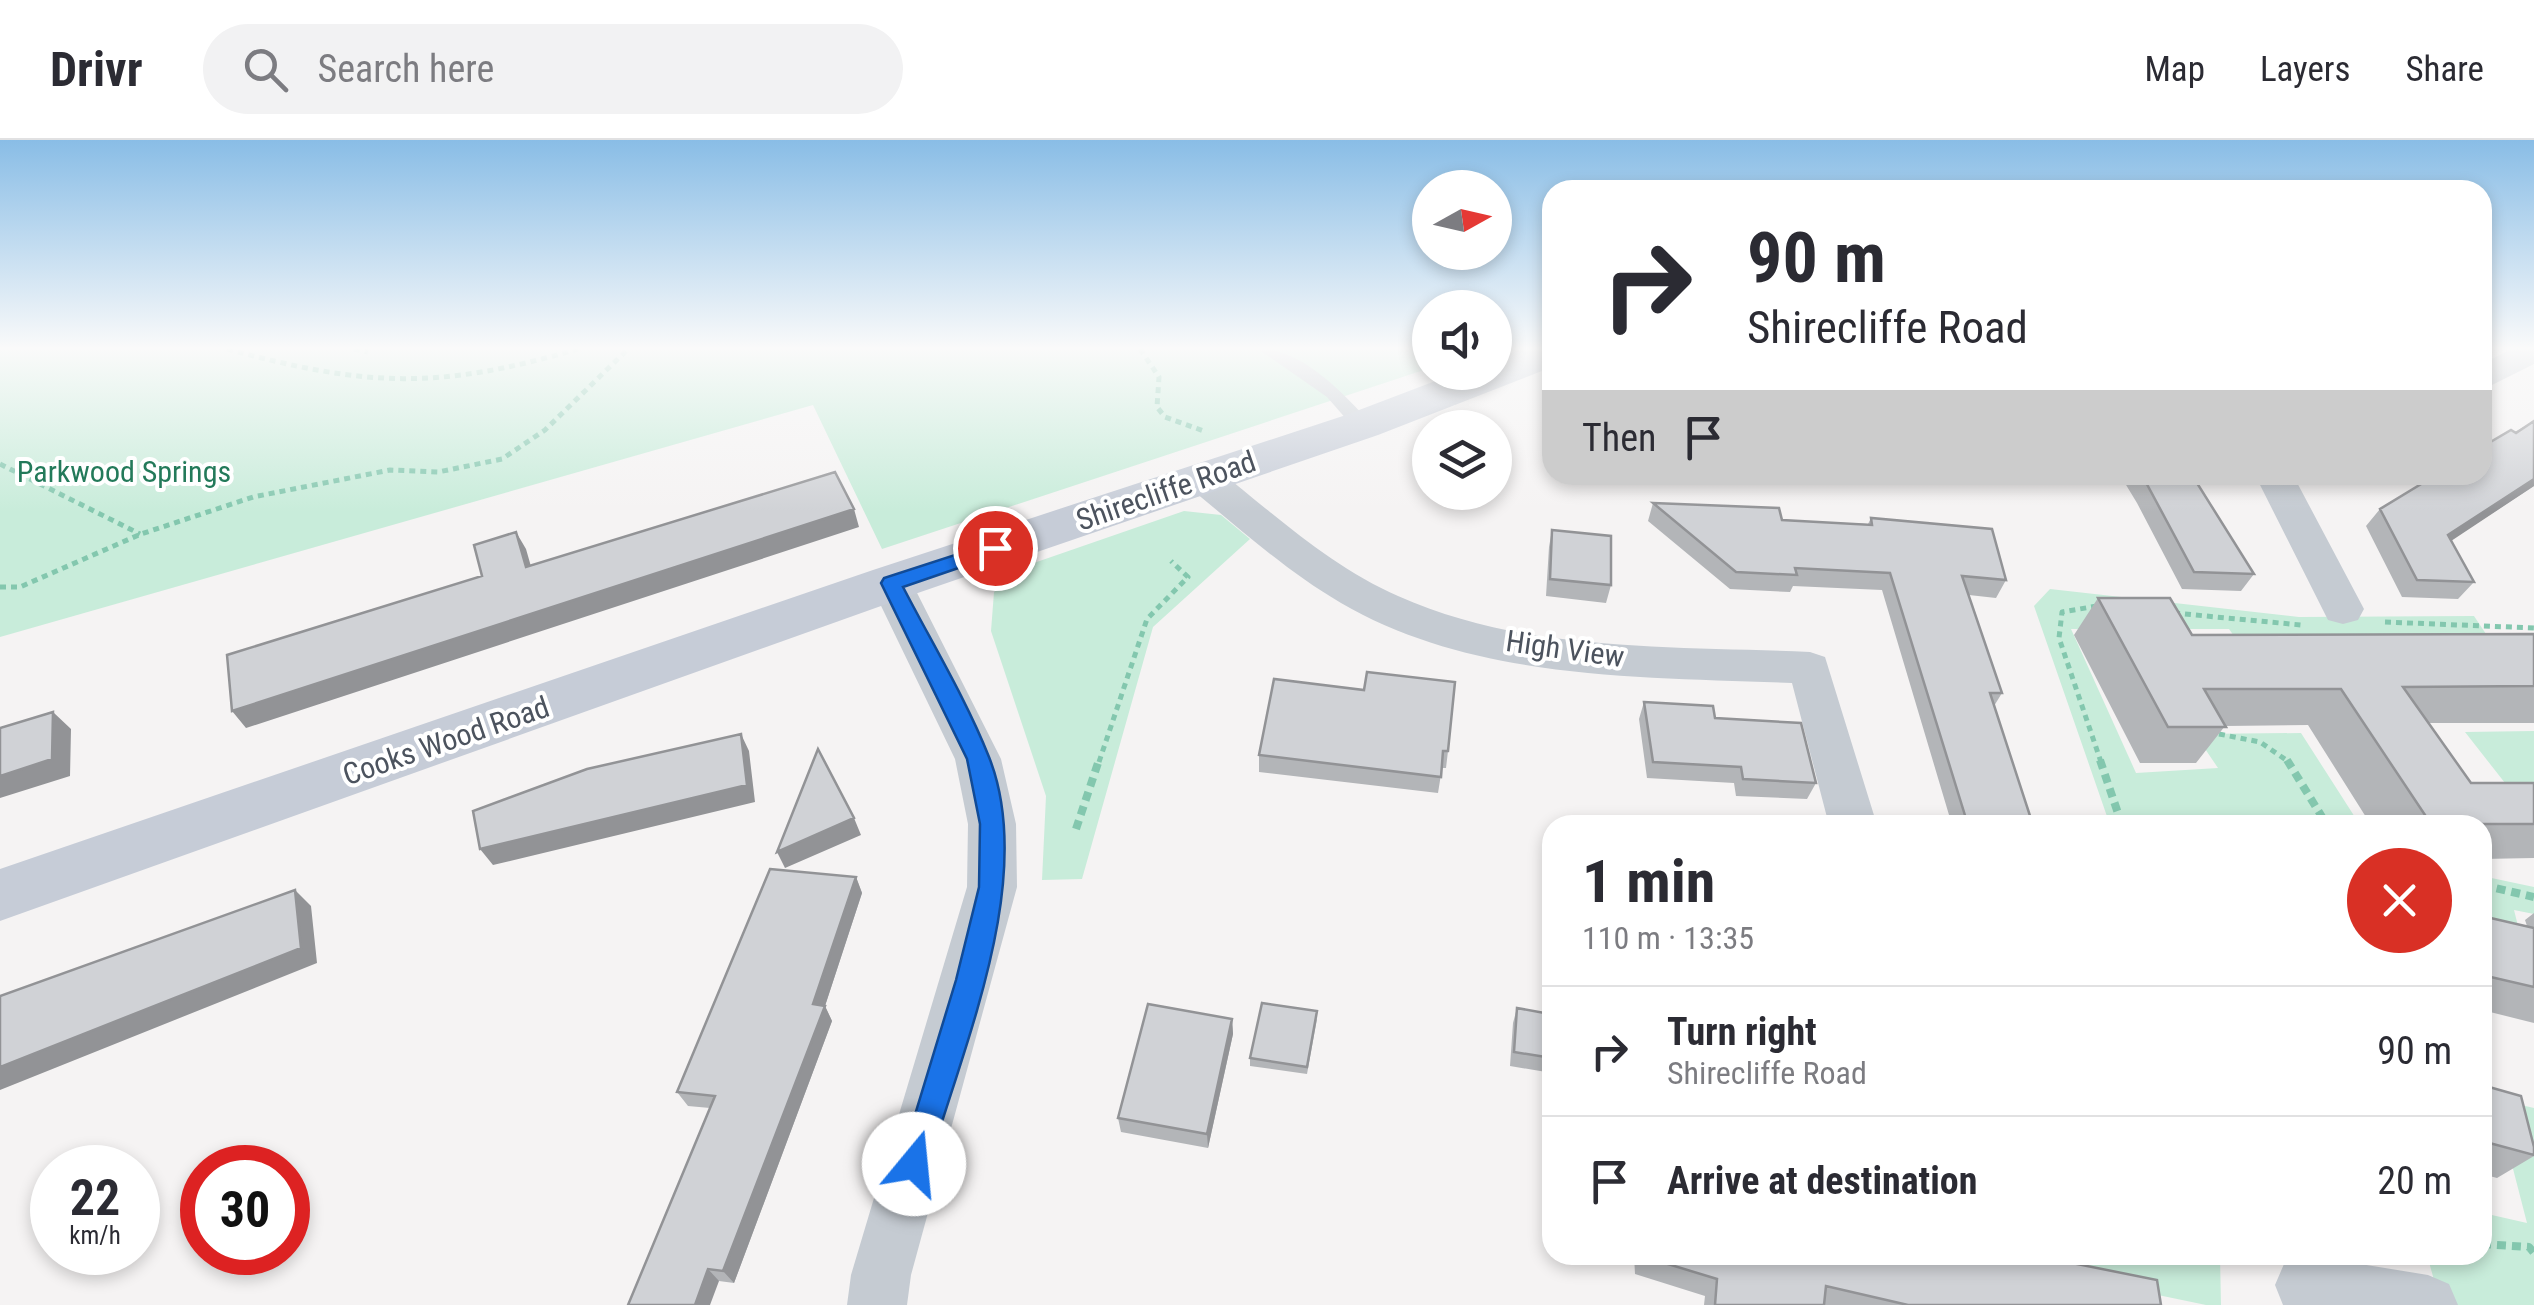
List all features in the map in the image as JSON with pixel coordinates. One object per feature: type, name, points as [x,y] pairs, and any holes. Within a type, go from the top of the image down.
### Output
[{"type":"street","name":"Shirecliffe Road","points":[[891,583],[1418,403]]},
{"type":"street","name":"High View","points":[[1224,472],[1322,573],[1424,623],[1513,645],[1602,657],[1810,668],[1850,815]]},
{"type":"street","points":[[2279,485],[2343,609]]},
{"type":"street","name":"Cooks Wood Road","points":[[0,895],[891,583]]},
{"type":"street","points":[[877,1305],[881,1274],[969,980],[992,887],[992,824],[978,759],[891,583]]},
{"type":"street","points":[[2305,1285],[2428,1305]]},
{"type":"lane","points":[[1343,403],[1362,425]]},
{"type":"path","points":[[0,587],[20,587],[141,534],[253,497],[390,470],[438,472],[502,460],[545,430],[572,403]]},
{"type":"path","points":[[1157,403],[1165,417],[1218,436],[1224,472]]},
{"type":"path","points":[[0,464],[141,534]]},
{"type":"path","points":[[1076,829],[1126,668],[1147,619],[1188,578],[1171,561]]},
{"type":"path","points":[[2105,607],[2085,605],[2062,612],[2059,638],[2119,815]]},
{"type":"path","points":[[2163,612],[2318,626],[2306,611],[2343,609],[2394,624],[2534,628]]},
{"type":"path","points":[[2220,734],[2250,735],[2296,764],[2321,815]]},
{"type":"path","points":[[2492,887],[2534,897]]},
{"type":"path","points":[[2492,1245],[2529,1247],[2534,1253]]},
{"type":"green space","name":"Parkwood Springs","points":[[0,403],[1323,403],[882,549],[813,405],[0,637]]},
{"type":"green space","points":[[1184,511],[1221,515],[1250,539],[1153,627],[1082,879],[1042,880],[1046,796],[991,631],[994,592],[1028,565]]},
{"type":"green space","points":[[2050,589],[2299,617],[2474,616],[2500,655],[2251,660],[2229,629],[2071,629],[2136,773],[2218,768],[2195,734],[2301,733],[2354,815],[2107,815],[2034,606]]},
{"type":"green space","points":[[2534,731],[2534,820],[2465,732]]},
{"type":"green space","points":[[2492,878],[2534,887],[2534,914],[2514,910],[2525,954],[2492,946]]},
{"type":"green space","points":[[2495,1099],[2534,1108],[2534,1305],[2441,1305],[2430,1265],[2492,1265],[2492,1215],[2527,1223]]},
{"type":"green space","points":[[2014,1265],[2220,1265],[2221,1305]]},
{"type":"building","points":[[2534,421],[2534,479],[2448,535],[2474,582],[2417,580],[2380,509],[2420,485],[2492,485],[2492,441],[2511,430],[2516,433]]},
{"type":"building","points":[[835,472],[854,509],[232,711],[227,655],[482,576],[474,545],[516,532],[526,567]]},
{"type":"building","points":[[2147,485],[2198,485],[2254,574],[2194,572]]},
{"type":"building","points":[[1653,503],[1779,508],[1782,520],[1872,525],[1871,518],[1992,529],[2006,580],[1962,576],[2002,693],[1990,693],[2030,815],[1965,815],[1890,573],[1795,568],[1797,575],[1736,572]]},
{"type":"building","points":[[1552,530],[1611,536],[1611,585],[1550,579]]},
{"type":"building","points":[[2098,598],[2170,598],[2192,635],[2534,634],[2534,686],[2403,687],[2471,783],[2534,783],[2534,824],[2492,824],[2492,815],[2425,815],[2341,689],[2204,689],[2226,727],[2168,727]]},
{"type":"building","points":[[1367,672],[1455,682],[1448,751],[1443,751],[1441,777],[1259,755],[1274,679],[1364,690]]},
{"type":"building","points":[[1644,702],[1713,706],[1715,718],[1801,723],[1816,783],[1743,779],[1741,767],[1653,762]]},
{"type":"building","points":[[53,712],[52,759],[0,776],[0,728]]},
{"type":"building","points":[[741,734],[747,785],[480,849],[473,811],[587,769]]},
{"type":"building","points":[[818,749],[854,818],[777,852]]},
{"type":"building","points":[[770,869],[856,877],[813,1004],[825,1006],[723,1271],[708,1269],[695,1305],[628,1305],[715,1096],[677,1092]]},
{"type":"building","points":[[295,890],[301,948],[0,1067],[0,996]]},
{"type":"building","points":[[2492,918],[2534,928],[2534,987],[2492,977]]},
{"type":"building","points":[[1262,1003],[1317,1011],[1307,1067],[1250,1058]]},
{"type":"building","points":[[1148,1004],[1232,1019],[1207,1134],[1118,1118]]},
{"type":"building","points":[[1517,1008],[1542,1013],[1542,1056],[1514,1052]]},
{"type":"building","points":[[2492,1088],[2521,1096],[2534,1155],[2492,1144]]},
{"type":"building","points":[[1671,1265],[2082,1265],[2157,1280],[2161,1305],[1908,1305],[1826,1286],[1824,1305],[1715,1305],[1717,1279]]},
{"type":"route","points":[[914,1164],[969,980],[992,887],[992,824],[978,759],[891,583],[995,548]]}]
